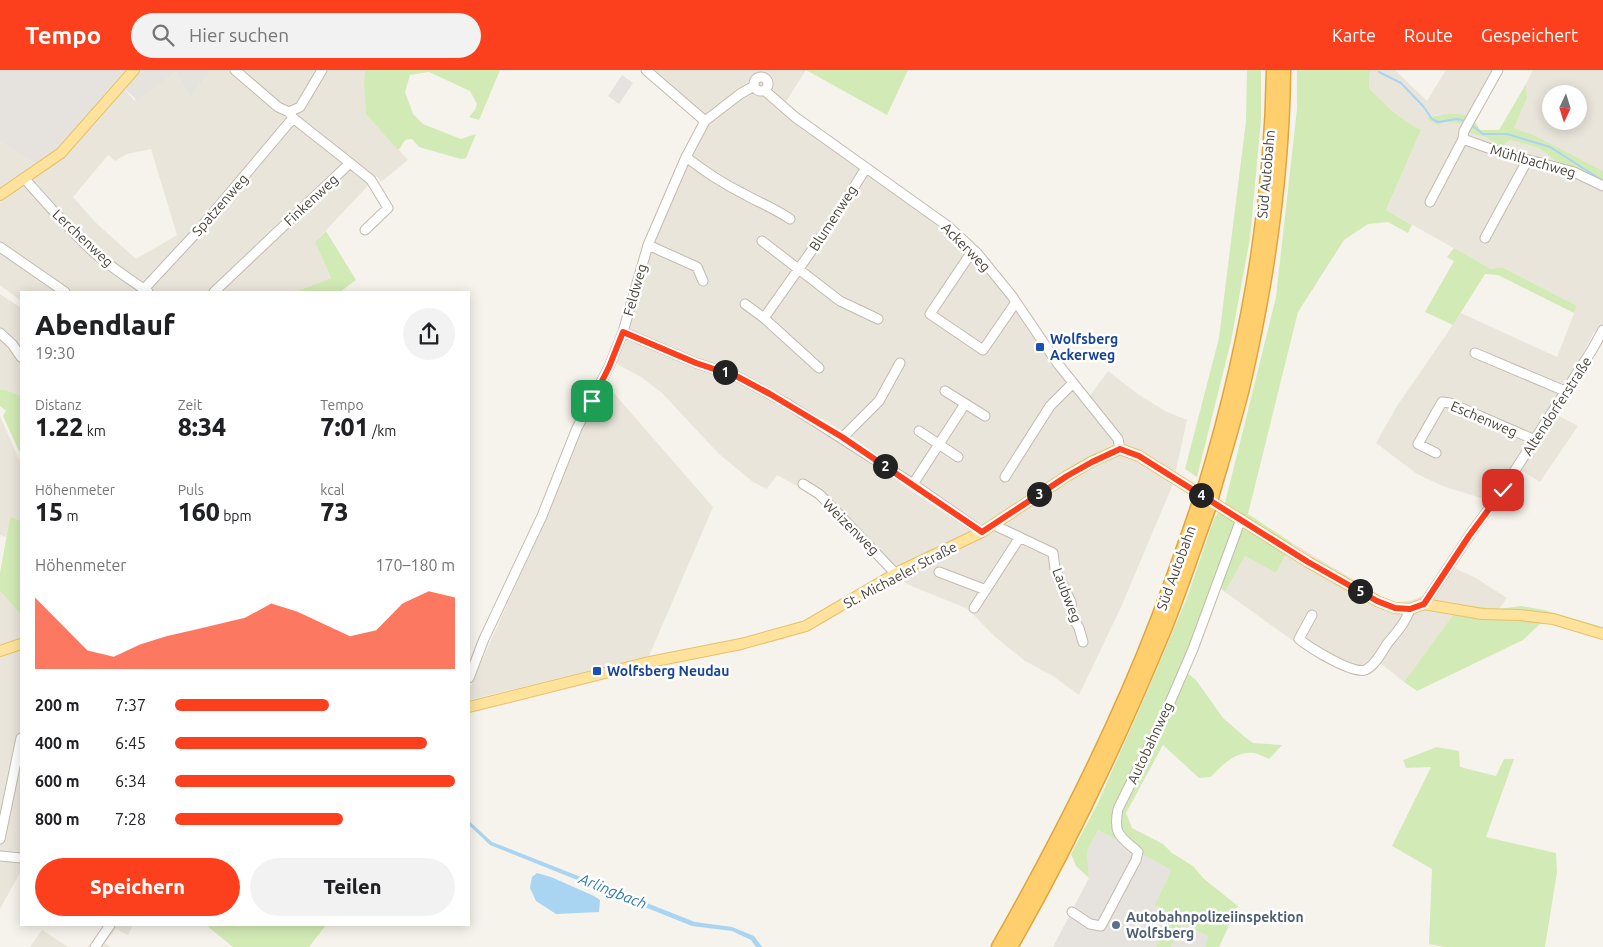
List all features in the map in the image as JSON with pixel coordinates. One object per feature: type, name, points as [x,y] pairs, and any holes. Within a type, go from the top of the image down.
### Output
[{"type":"highway","name":"Süd Autobahn","points":[[998,947],[1052,848],[1109,732],[1207,497],[1251,298],[1262,225],[1270,135],[1273,70]]},
{"type":"highway","name":"Süd Autobahn","points":[[1011,947],[1057,862],[1120,734],[1166,626],[1242,389],[1261,302],[1272,226],[1281,136],[1284,70]]},
{"type":"main road","points":[[0,195],[60,153],[134,70]]},
{"type":"main road","points":[[1120,449],[1139,456],[1308,562],[1377,601],[1395,608],[1410,609],[1424,604],[1482,614],[1553,619],[1603,634]]},
{"type":"main road","name":"St. Michaeler Straße","points":[[470,707],[645,663],[741,644],[806,626],[896,574],[982,532],[1067,476],[1120,449]]},
{"type":"main road","points":[[0,651],[20,644]]},
{"type":"street","name":"Finkenweg","points":[[215,291],[350,163],[291,115],[278,107],[235,70]]},
{"type":"street","name":"Spatzenweg","points":[[146,291],[300,106],[322,70]]},
{"type":"street","points":[[646,70],[705,121]]},
{"type":"street","points":[[1430,202],[1463,139],[1464,131],[1498,70]]},
{"type":"street","points":[[761,73],[768,81],[764,90],[758,90],[754,86],[754,80],[761,73]]},
{"type":"street","name":"Feldweg","points":[[470,675],[484,639],[542,516],[577,428],[609,367],[623,332],[648,245],[686,157],[705,121],[740,94],[754,86]]},
{"type":"street","name":"Ackerweg","points":[[764,90],[795,117],[949,227],[974,250],[1016,302],[1058,364],[1118,439],[1120,449]]},
{"type":"street","name":"Mühlbachweg","points":[[1463,139],[1527,161],[1574,172],[1603,186]]},
{"type":"street","points":[[686,157],[714,178],[744,195],[772,207],[790,219]]},
{"type":"street","points":[[1485,238],[1527,161]]},
{"type":"street","points":[[350,163],[371,180],[388,208],[365,230]]},
{"type":"street","name":"Blumenweg","points":[[764,318],[834,219],[866,168]]},
{"type":"street","name":"Lerchenweg","points":[[24,178],[84,243],[146,291]]},
{"type":"street","points":[[762,241],[800,268],[840,301],[878,319]]},
{"type":"street","points":[[648,245],[697,267],[702,281]]},
{"type":"street","points":[[0,247],[64,291]]},
{"type":"street","points":[[974,250],[930,314],[983,350],[1016,302]]},
{"type":"street","points":[[745,304],[764,318],[819,368]]},
{"type":"street","name":"Altendorferstraße","points":[[1424,604],[1535,440],[1603,330]]},
{"type":"street","points":[[623,332],[696,363],[738,377],[786,403],[842,437],[982,532]]},
{"type":"street","points":[[0,333],[12,344],[20,356]]},
{"type":"street","points":[[1475,352],[1566,391]]},
{"type":"street","points":[[842,437],[879,401],[900,363]]},
{"type":"street","points":[[1005,477],[1050,406],[1073,383]]},
{"type":"street","points":[[945,391],[984,416]]},
{"type":"street","name":"Eschenweg","points":[[1436,453],[1418,444],[1442,402],[1450,403],[1535,440]]},
{"type":"street","points":[[913,484],[965,404]]},
{"type":"street","points":[[919,431],[958,458]]},
{"type":"street","name":"Weizenweg","points":[[803,484],[819,494],[896,574]]},
{"type":"street","name":"Autobahnweg","points":[[1072,912],[1090,924],[1101,926],[1136,860],[1138,852],[1119,835],[1115,823],[1118,809],[1165,714],[1193,649],[1241,519]]},
{"type":"street","name":"Laubweg","points":[[994,525],[1053,553],[1055,569],[1072,602],[1072,616],[1079,628],[1083,642]]},
{"type":"street","points":[[974,608],[1020,537]]},
{"type":"street","points":[[939,572],[986,590]]},
{"type":"street","points":[[1312,615],[1299,640],[1324,656],[1358,670],[1365,670],[1395,635],[1408,617],[1410,609]]},
{"type":"street","points":[[0,839],[20,743]]},
{"type":"street","points":[[0,856],[20,858]]},
{"type":"street","points":[[95,947],[109,926]]},
{"type":"shaded area","points":[[0,70],[212,70],[190,98],[176,72],[136,101],[123,88],[41,170],[34,163],[0,142]]},
{"type":"shaded area","points":[[212,70],[365,70],[366,114],[408,160],[381,182],[377,176],[315,242],[331,278],[298,291],[20,291],[20,300],[0,285],[0,142],[42,170],[123,88],[135,101],[176,72],[190,98]],"holes":[[[151,149],[177,235],[136,259],[95,222],[73,197],[108,155],[115,161],[127,154]]]},
{"type":"shaded area","points":[[652,70],[806,70],[785,103],[965,235],[1008,284],[1060,360],[1089,397],[1108,371],[1139,395],[1165,411],[1187,420],[1173,484],[1122,605],[1079,695],[1053,676],[1025,661],[994,636],[968,609],[909,585],[888,572],[817,497],[777,475],[767,489],[753,482],[719,454],[662,393],[641,377],[615,363],[654,239],[696,145],[709,123]]},
{"type":"shaded area","points":[[1370,70],[1395,70],[1427,101],[1446,70],[1501,70],[1474,120],[1437,115],[1428,118],[1460,123],[1472,134],[1483,136],[1501,147],[1510,140],[1539,148],[1557,162],[1603,183],[1603,336],[1594,332],[1576,368],[1550,411],[1578,426],[1540,482],[1515,466],[1491,501],[1445,487],[1417,474],[1376,443],[1397,406],[1461,313],[1557,357],[1577,306],[1502,267],[1491,269],[1386,210],[1421,130],[1408,123],[1381,101],[1369,88]]},
{"type":"shaded area","points":[[1533,70],[1603,70],[1603,171],[1534,135],[1514,128],[1527,98],[1526,84]]},
{"type":"shaded area","points":[[622,75],[633,83],[619,104],[608,96]]},
{"type":"shaded area","points":[[0,294],[20,307],[20,396],[6,390],[0,390]]},
{"type":"shaded area","points":[[605,383],[713,507],[649,656],[470,700],[470,688],[546,517],[581,429]]},
{"type":"shaded area","points":[[0,416],[20,462],[20,521],[10,518],[6,537],[0,535]]},
{"type":"shaded area","points":[[1292,543],[1391,602],[1413,600],[1426,594],[1446,564],[1476,578],[1507,598],[1499,609],[1461,604],[1404,682],[1379,662],[1373,671],[1366,675],[1354,675],[1321,661],[1225,592],[1245,556],[1276,573]]},
{"type":"shaded area","points":[[0,591],[20,614],[20,873],[0,909]]},
{"type":"shaded area","points":[[1098,830],[1171,870],[1155,905],[1173,915],[1156,947],[1053,947],[1089,878],[1087,851]]},
{"type":"shaded area","points":[[1182,924],[1208,936],[1205,947],[1171,947]]},
{"type":"shaded area","points":[[105,926],[132,926],[128,935],[116,929],[105,943],[111,947],[88,947]]},
{"type":"shaded area","points":[[42,930],[68,947],[30,947]]},
{"type":"green space","points":[[365,70],[500,70],[479,120],[469,117],[477,104],[470,91],[429,72],[410,75],[405,92],[413,114],[423,124],[461,139],[476,134],[466,158],[461,159],[419,147],[412,139],[405,141],[398,150],[366,114]]},
{"type":"green space","points":[[806,70],[908,70],[887,115]]},
{"type":"green space","points":[[1247,70],[1261,70],[1261,120],[1250,238],[1231,341],[1197,477],[1185,469],[1219,338],[1246,121]]},
{"type":"green space","points":[[1297,70],[1370,70],[1369,88],[1393,111],[1421,130],[1386,210],[1412,225],[1408,233],[1388,222],[1368,224],[1344,240],[1298,312],[1248,514],[1292,543],[1276,573],[1245,556],[1225,592],[1216,584],[1181,668],[1196,680],[1223,718],[1245,737],[1253,743],[1282,745],[1269,759],[1254,753],[1241,754],[1235,756],[1219,768],[1211,777],[1199,778],[1163,745],[1126,813],[1132,828],[1163,844],[1172,853],[1193,866],[1204,879],[1238,906],[1219,947],[1205,947],[1208,936],[1182,924],[1171,947],[1156,947],[1172,915],[1155,905],[1171,870],[1098,830],[1087,851],[1089,878],[1076,866],[1071,854],[1098,803],[1144,699],[1187,598],[1214,519],[1225,503],[1276,297],[1297,109]]},
{"type":"green space","points":[[1526,84],[1527,98],[1514,128],[1534,135],[1603,171],[1603,183],[1557,162],[1539,148],[1510,140],[1501,147],[1483,136],[1472,134],[1460,123],[1446,122],[1437,125],[1427,118],[1451,114],[1464,115],[1474,120],[1480,130],[1499,130]]},
{"type":"green space","points":[[326,231],[356,280],[341,291],[298,291],[331,278],[315,242]]},
{"type":"green space","points":[[1454,248],[1491,269],[1502,267],[1577,306],[1574,313],[1498,275],[1485,274],[1453,325],[1425,312],[1454,261],[1447,257]]},
{"type":"green space","points":[[0,390],[6,390],[20,396],[19,451],[3,416],[6,411],[0,406]]},
{"type":"green space","points":[[10,517],[20,521],[20,614],[0,591],[0,573]]},
{"type":"green space","points":[[1461,604],[1499,609],[1521,606],[1544,610],[1603,627],[1603,639],[1543,621],[1523,640],[1417,691],[1404,682]]},
{"type":"green space","points":[[1437,747],[1459,751],[1460,767],[1496,776],[1504,759],[1514,759],[1486,837],[1556,853],[1557,872],[1545,947],[1444,947],[1429,944],[1432,869],[1392,846],[1431,767],[1406,768],[1403,760]]},
{"type":"green space","points":[[207,926],[325,926],[309,947],[233,947]]},
{"type":"water","name":"Arlingbach","points":[[470,822],[492,842],[695,922],[732,927],[754,936],[762,947],[756,947],[751,940],[732,931],[692,926],[490,845],[470,826]]},
{"type":"water","points":[[537,873],[551,877],[594,896],[600,900],[599,912],[556,914],[536,901],[530,888],[532,877]]},
{"type":"waterway","points":[[1379,72],[1401,83],[1423,106],[1432,119],[1438,122],[1457,119],[1466,121]]},
{"type":"waterway","points":[[1471,125],[1483,134],[1507,134],[1550,147],[1603,181]]},
{"type":"place","name":"Wolfsberg Ackerweg","points":[[1040,347]]},
{"type":"place","name":"Wolfsberg Neudau","points":[[597,671]]},
{"type":"place","name":"Autobahnpolizeiinspektion Wolfsberg","points":[[1116,925]]},
{"type":"route","points":[[592,401],[609,367],[623,332],[696,363],[738,377],[770,394],[842,437],[982,532],[1067,476],[1120,449],[1139,456],[1308,562],[1377,601],[1395,608],[1410,609],[1424,604],[1469,536],[1503,490]]}]
